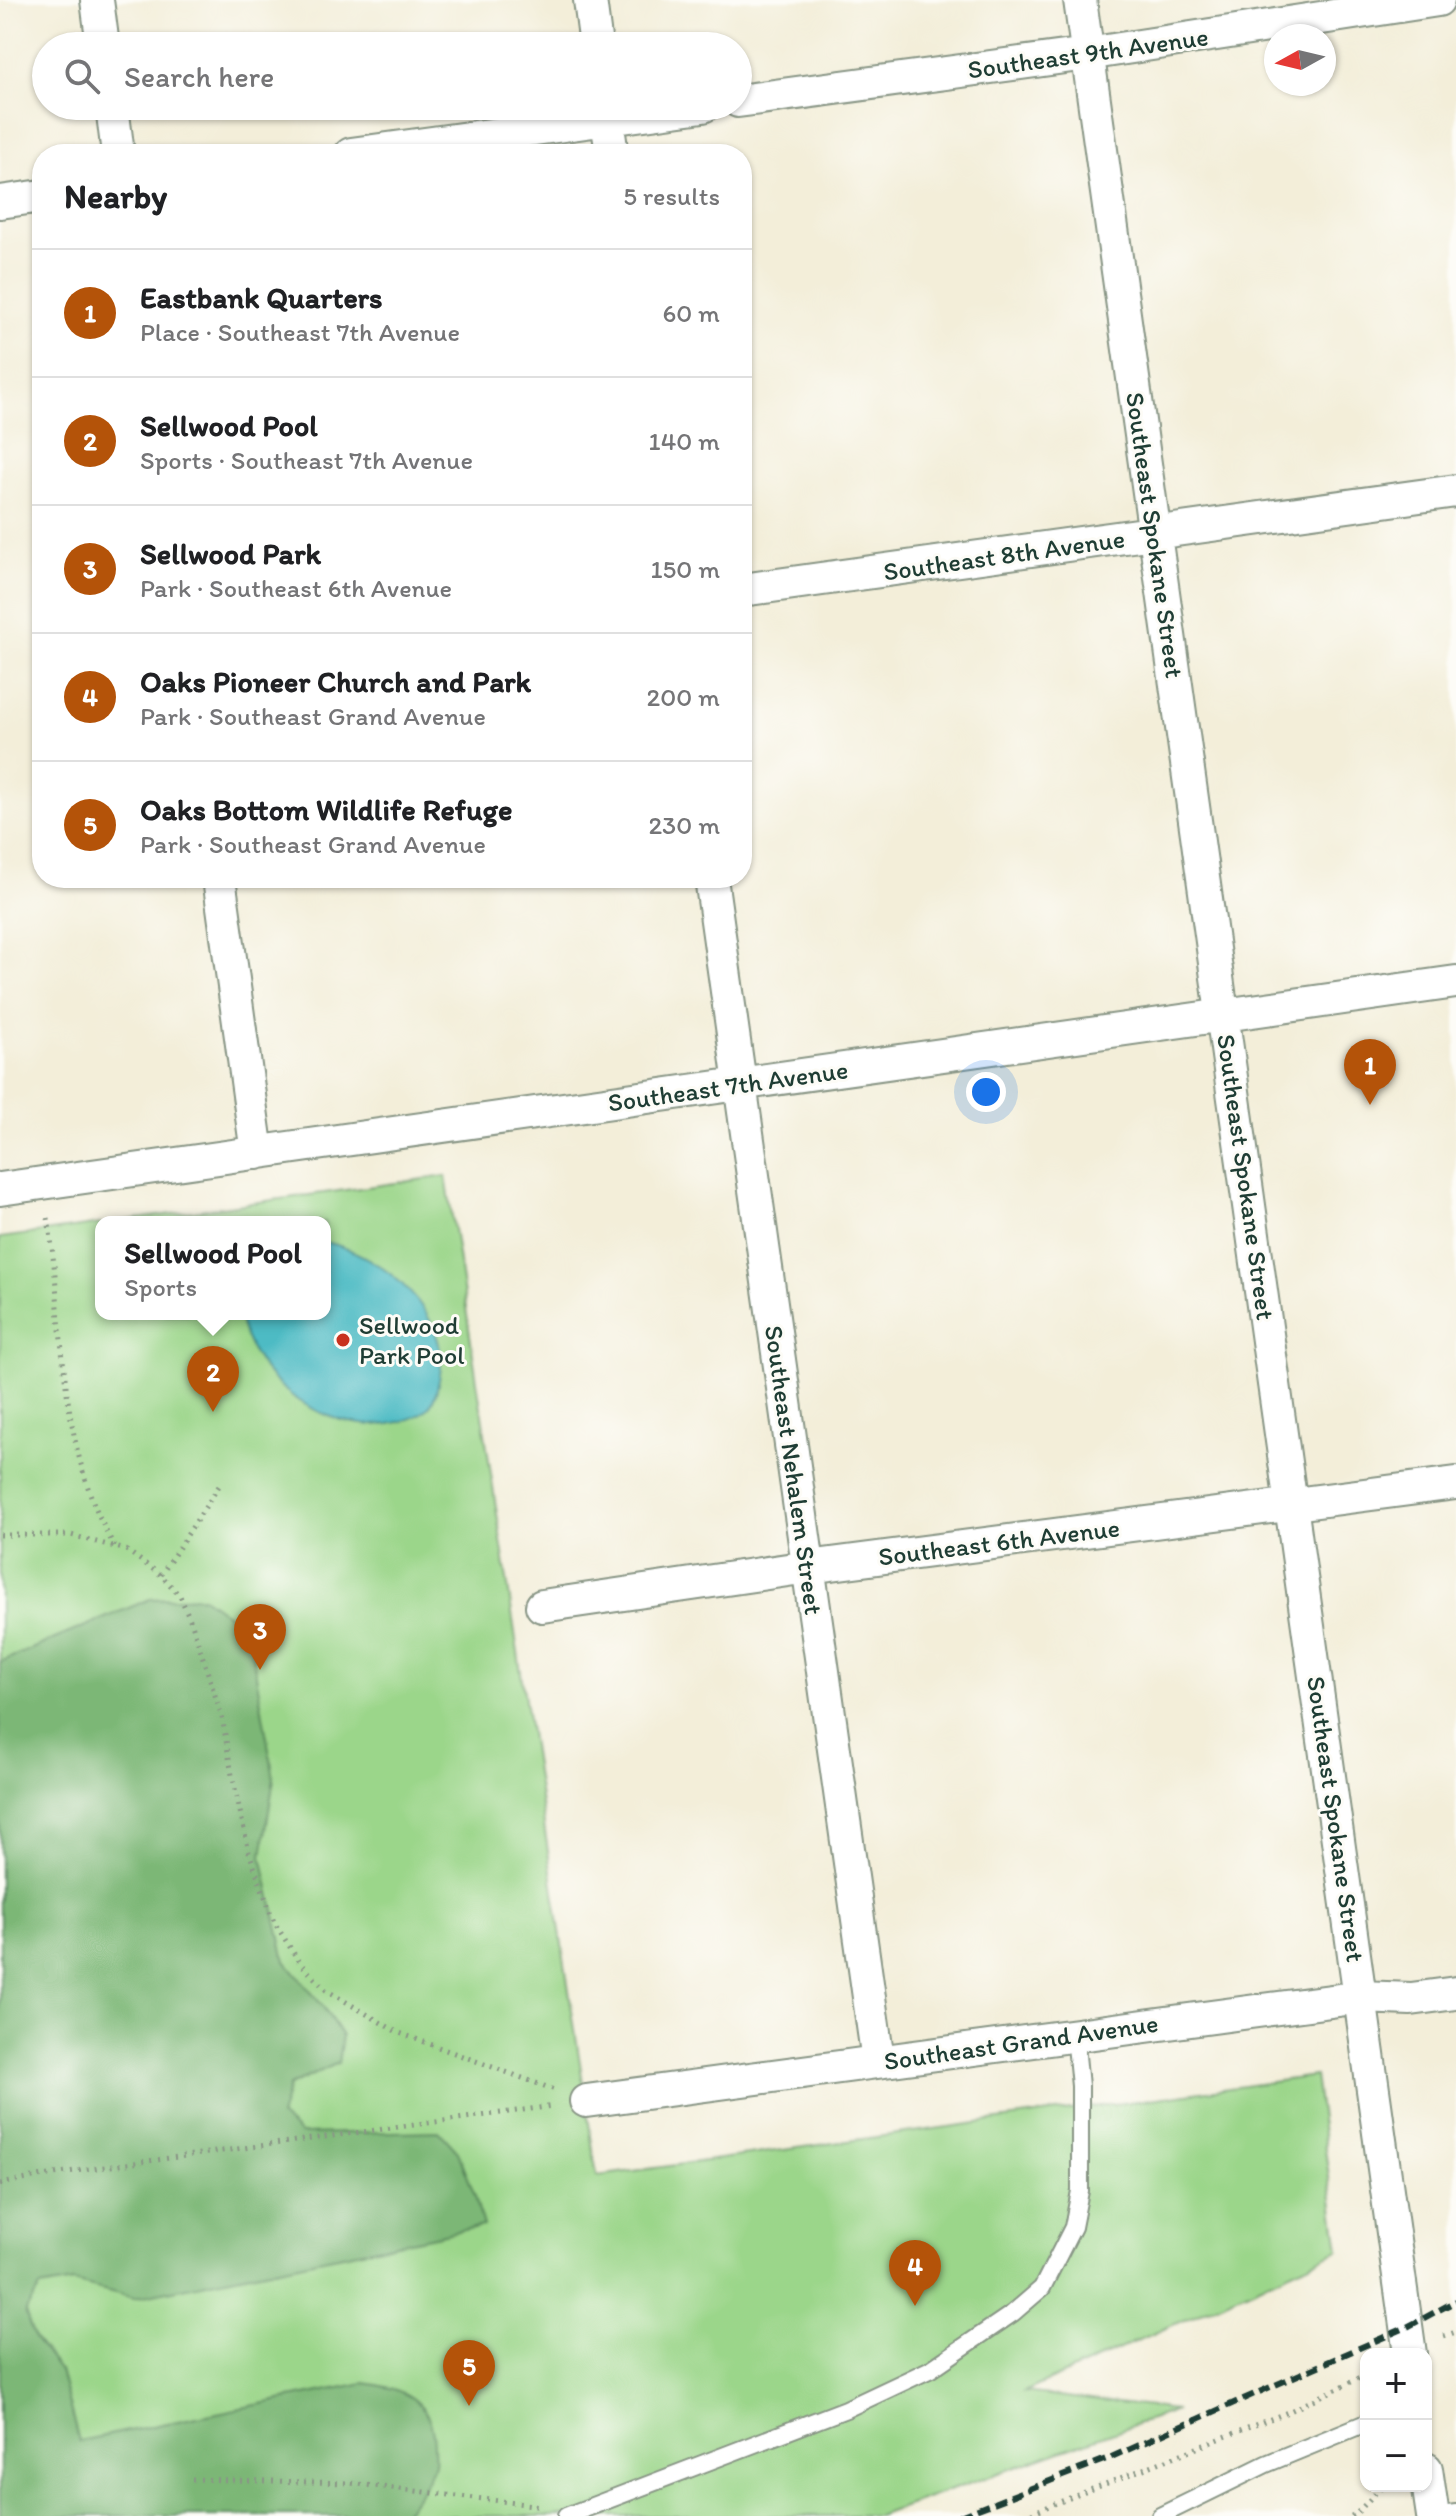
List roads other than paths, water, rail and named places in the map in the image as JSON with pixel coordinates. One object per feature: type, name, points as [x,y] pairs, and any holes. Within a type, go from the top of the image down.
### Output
[{"type":"street","points":[[97,0],[101,32]]},
{"type":"street","points":[[590,0],[594,32]]},
{"type":"street","name":"Southeast Spokane Street","points":[[1080,0],[1409,2348]]},
{"type":"street","name":"Southeast 9th Avenue","points":[[752,99],[1087,54],[1438,0]]},
{"type":"street","points":[[114,120],[117,144]]},
{"type":"street","points":[[412,144],[557,120]]},
{"type":"street","points":[[607,120],[611,144]]},
{"type":"street","points":[[0,202],[32,197]]},
{"type":"street","name":"Southeast 8th Avenue","points":[[752,589],[1456,491]]},
{"type":"street","points":[[220,888],[257,1153]]},
{"type":"street","name":"Southeast Nehalem Street","points":[[712,888],[878,2061]]},
{"type":"street","name":"Southeast 7th Avenue","points":[[0,1189],[1456,982]]},
{"type":"street","name":"Southeast 6th Avenue","points":[[542,1606],[808,1567],[1456,1483]]},
{"type":"street","name":"Southeast Grand Avenue","points":[[586,2101],[1361,1997],[1411,1999],[1456,1993]]},
{"type":"street","points":[[1429,2492],[1433,2516]]},
{"type":"lane","points":[[573,2514],[846,2409],[931,2369],[1013,2313],[1042,2288],[1073,2227],[1080,2191],[1080,2086],[1075,2035]]},
{"type":"lane","points":[[1160,2516],[1266,2464],[1360,2425]]},
{"type":"lane","points":[[1433,2516],[1456,2513]]},
{"type":"water","name":"Sellwood Park Pool","points":[[331,1244],[369,1259],[409,1291],[425,1311],[436,1333],[441,1356],[439,1380],[428,1408],[404,1421],[364,1424],[339,1419],[293,1397],[258,1360],[241,1320],[331,1320]]},
{"type":"railway","points":[[960,2516],[1109,2458],[1407,2327],[1456,2301]]},
{"type":"place","name":"Eastbank Quarters","points":[[1370,1105]]},
{"type":"place","name":"Sellwood Park Pool","points":[[343,1340]]},
{"type":"place","name":"Sellwood Pool","points":[[213,1412]]},
{"type":"place","name":"Sellwood Park","points":[[260,1670]]},
{"type":"place","name":"Oaks Pioneer Church and Park","points":[[915,2306]]},
{"type":"place","name":"Oaks Bottom Wildlife Refuge","points":[[469,2406]]}]
